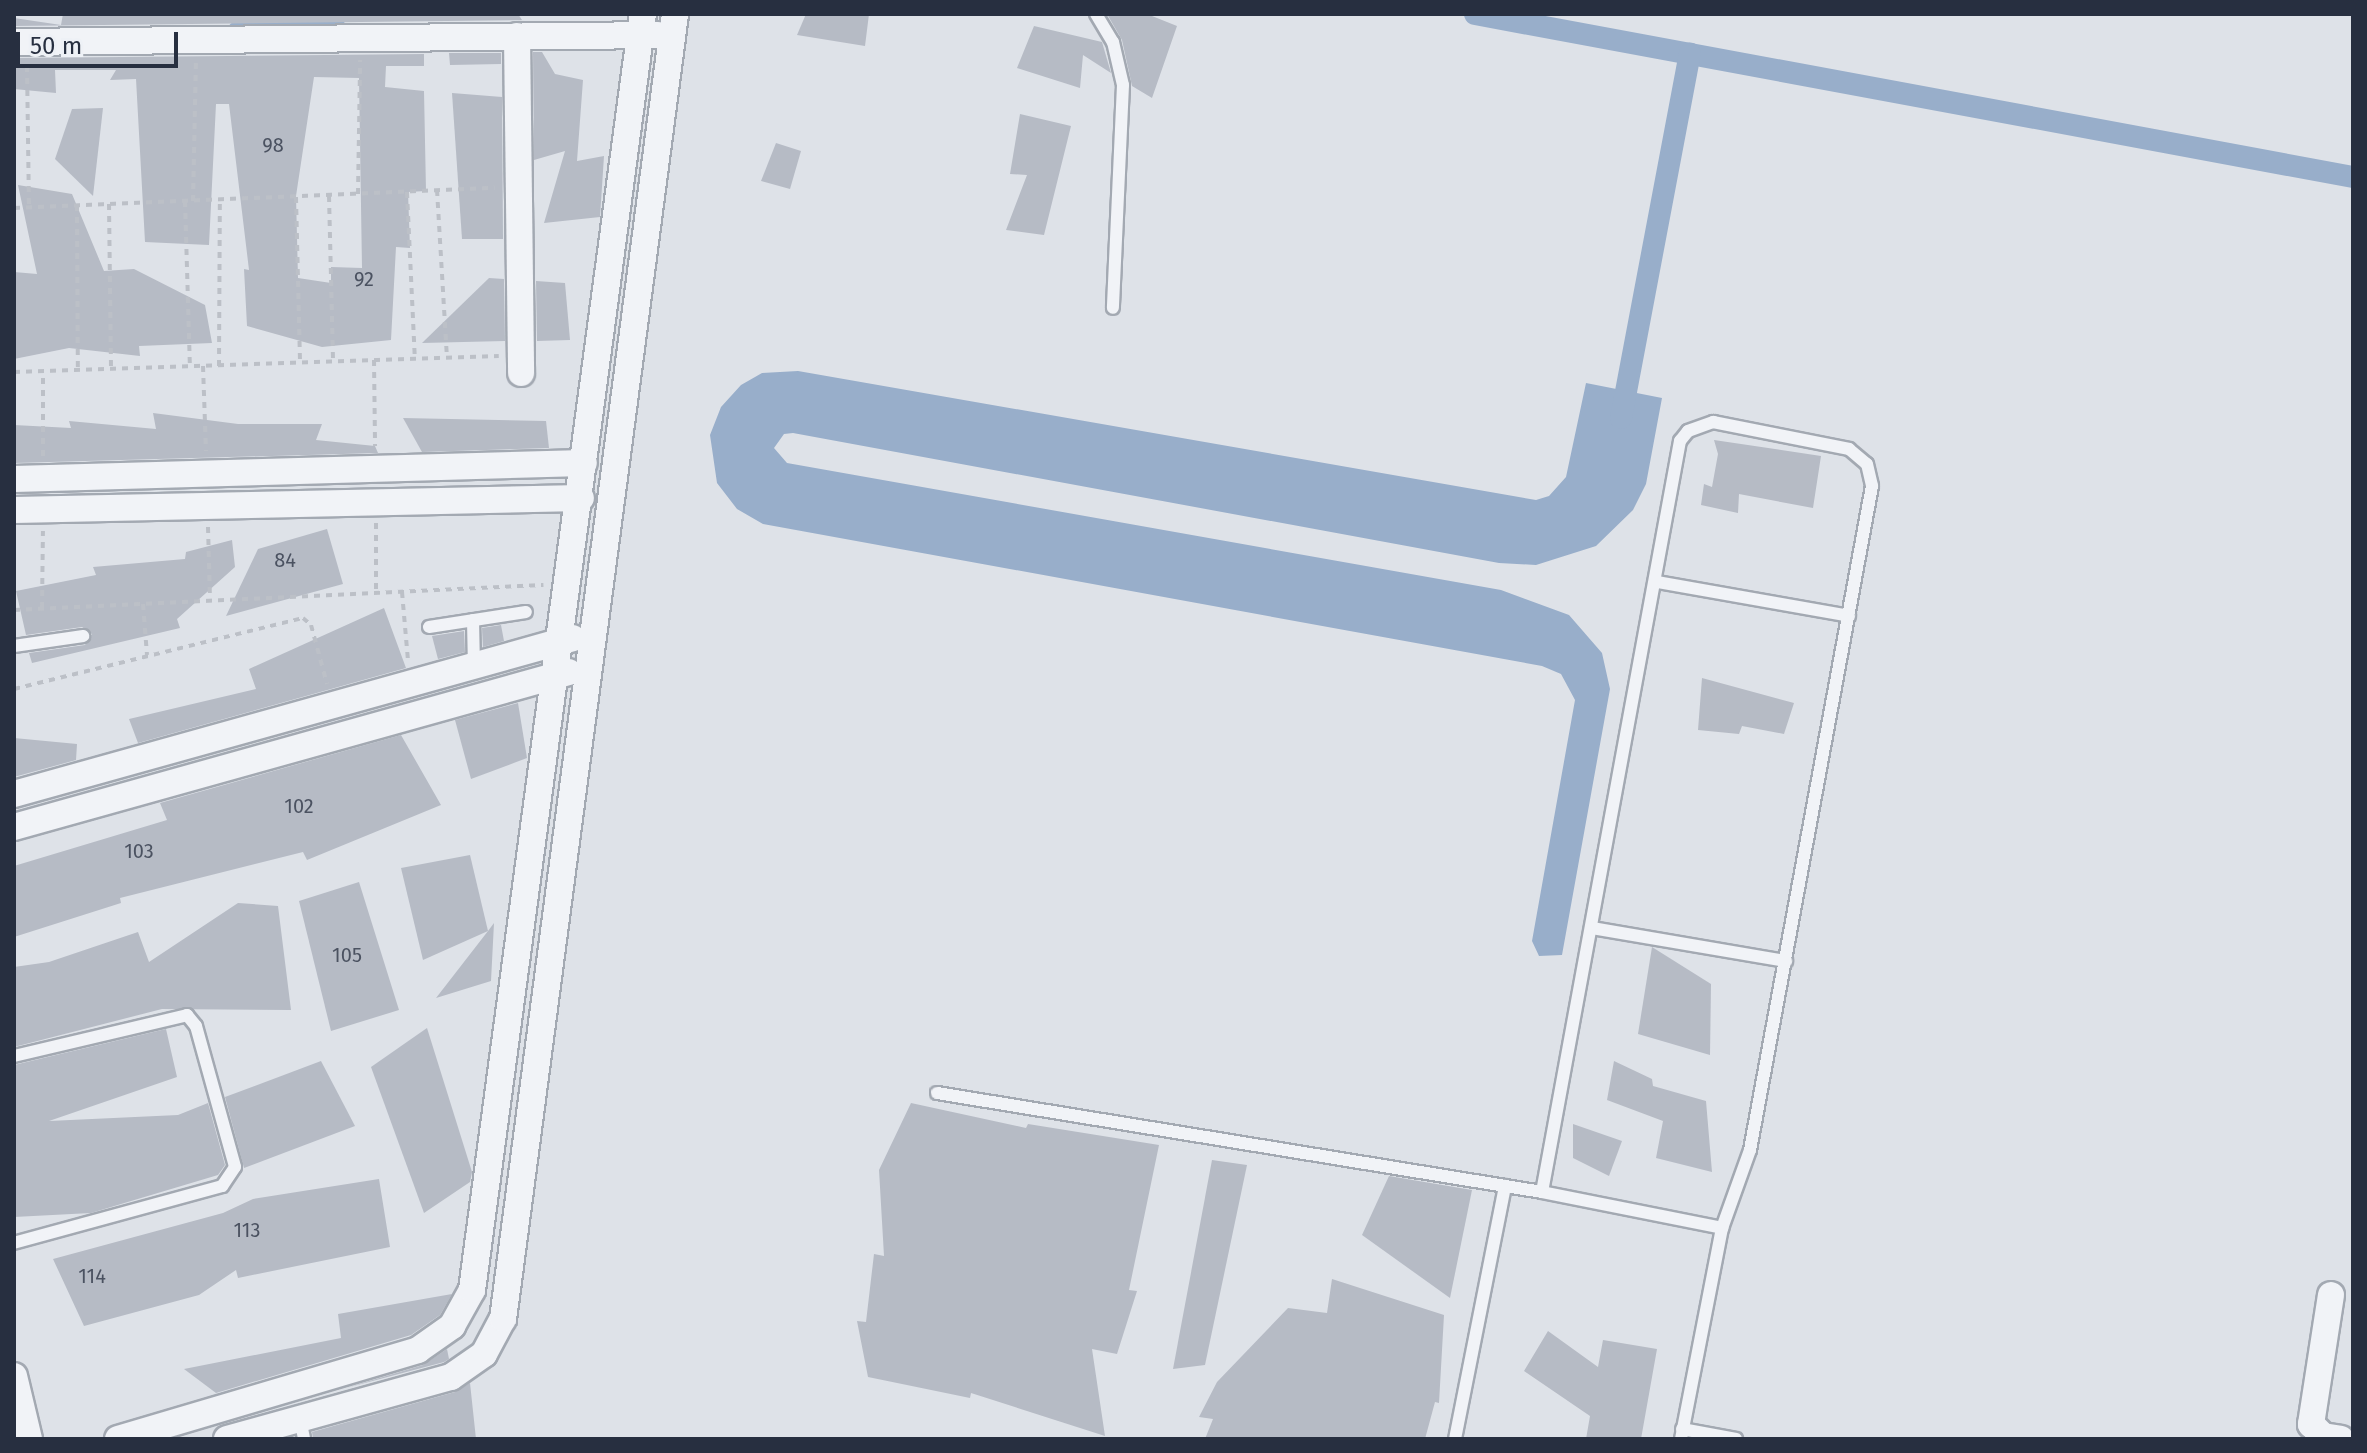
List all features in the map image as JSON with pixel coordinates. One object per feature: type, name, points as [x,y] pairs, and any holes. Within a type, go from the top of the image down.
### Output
[{"type":"street","points":[[118,1439],[418,1350],[445,1333],[465,1309],[472,1290],[557,676],[642,24]]},
{"type":"street","points":[[20,42],[517,36],[642,24],[674,24],[503,1319],[484,1354],[451,1377],[302,1428],[227,1439]]},
{"type":"street","points":[[517,36],[521,364]]},
{"type":"street","points":[[14,479],[584,463]]},
{"type":"street","points":[[14,510],[581,498]]},
{"type":"street","points":[[14,794],[596,631]]},
{"type":"street","points":[[14,827],[591,666]]},
{"type":"street","points":[[2331,1295],[2311,1424],[2323,1436],[2341,1439]]},
{"type":"street","points":[[14,1376],[29,1439]]},
{"type":"lane","points":[[1096,14],[1113,42],[1123,85],[1113,308]]},
{"type":"lane","points":[[1542,1192],[1657,582],[1680,441],[1700,424],[1722,423],[1849,449],[1867,464],[1872,486],[1750,1150],[1722,1228],[1682,1434],[1736,1439]]},
{"type":"lane","points":[[1657,582],[1849,616]]},
{"type":"lane","points":[[429,627],[526,612]]},
{"type":"lane","points":[[473,620],[474,666]]},
{"type":"lane","points":[[14,646],[83,636]]},
{"type":"lane","points":[[1592,928],[1786,961]]},
{"type":"lane","points":[[14,1056],[173,1014],[187,1015],[196,1026],[235,1167],[222,1186],[14,1243]]},
{"type":"lane","points":[[937,1093],[1542,1192],[1722,1228]]},
{"type":"lane","points":[[1455,1439],[1505,1186]]},
{"type":"path","points":[[358,194],[360,38]]},
{"type":"path","points":[[193,201],[197,40]]},
{"type":"path","points":[[20,42],[29,207]]},
{"type":"path","points":[[14,208],[519,187]]},
{"type":"path","points":[[437,190],[447,358]]},
{"type":"path","points":[[407,192],[415,359]]},
{"type":"path","points":[[329,195],[333,362]]},
{"type":"path","points":[[296,196],[300,363]]},
{"type":"path","points":[[219,366],[220,200]]},
{"type":"path","points":[[185,201],[190,367]]},
{"type":"path","points":[[109,204],[111,369]]},
{"type":"path","points":[[77,205],[78,370]]},
{"type":"path","points":[[14,372],[447,358],[521,364]]},
{"type":"path","points":[[374,360],[375,469]]},
{"type":"path","points":[[203,366],[206,474]]},
{"type":"path","points":[[43,372],[43,478]]},
{"type":"path","points":[[376,593],[376,518],[390,518]]},
{"type":"path","points":[[208,521],[210,600]]},
{"type":"path","points":[[42,608],[43,525]]},
{"type":"path","points":[[545,601],[549,572]]},
{"type":"path","points":[[14,610],[547,585]]},
{"type":"path","points":[[402,592],[410,683]]},
{"type":"path","points":[[143,604],[147,655]]},
{"type":"path","points":[[14,689],[303,618],[311,625],[333,705]]},
{"type":"water","points":[[798,371],[1536,500],[1549,496],[1566,477],[1586,383],[1662,398],[1646,484],[1633,510],[1596,546],[1536,565],[1499,563],[793,433],[784,434],[774,448],[787,463],[1501,590],[1569,615],[1602,653],[1610,689],[1562,955],[1539,956],[1532,941],[1575,700],[1561,674],[1542,666],[763,524],[737,509],[717,483],[710,435],[721,407],[741,385],[762,373]]},
{"type":"building","points":[[63,14],[518,14],[522,20],[14,26],[14,18],[61,25]]},
{"type":"building","points":[[806,14],[869,14],[865,46],[797,35]]},
{"type":"building","points":[[1107,14],[1147,14],[1177,26],[1152,98],[1132,86],[1122,40]]},
{"type":"building","points":[[1034,26],[1102,42],[1111,73],[1083,55],[1080,88],[1017,68]]},
{"type":"building","points":[[533,52],[542,52],[555,74],[583,80],[577,161],[604,156],[600,217],[544,223],[565,151],[534,160]]},
{"type":"building","points":[[449,53],[501,53],[501,64],[450,65]]},
{"type":"building","points":[[424,54],[424,66],[386,66],[385,87],[424,91],[426,191],[408,192],[410,248],[396,247],[391,340],[322,347],[247,326],[244,269],[249,270],[229,104],[216,104],[209,245],[145,242],[136,79],[110,80],[116,70],[55,70],[56,93],[14,89],[14,58]],"holes":[[[314,77],[359,78],[362,268],[331,267],[331,283],[298,278],[296,196]]]},
{"type":"building","points":[[452,93],[502,97],[503,239],[462,239]]},
{"type":"building","points":[[103,108],[93,196],[55,159],[72,109]]},
{"type":"building","points":[[1020,114],[1071,126],[1044,235],[1006,230],[1027,175],[1010,174]]},
{"type":"building","points":[[776,143],[801,151],[790,189],[761,181]]},
{"type":"building","points":[[18,185],[72,194],[104,271],[134,269],[205,305],[212,343],[139,346],[140,356],[69,348],[14,359],[14,272],[37,274]]},
{"type":"building","points":[[489,278],[504,279],[505,341],[422,343]]},
{"type":"building","points":[[536,281],[565,283],[570,340],[537,341]]},
{"type":"building","points":[[153,413],[238,424],[322,424],[316,440],[375,446],[378,453],[14,463],[14,425],[71,428],[69,421],[156,429]]},
{"type":"building","points":[[403,418],[546,421],[549,448],[422,452]]},
{"type":"building","points":[[1714,440],[1821,456],[1813,508],[1739,494],[1738,513],[1701,505],[1704,484],[1712,487],[1718,454]]},
{"type":"building","points":[[327,529],[343,584],[226,616],[258,549]]},
{"type":"building","points":[[232,540],[235,567],[177,619],[180,628],[32,663],[29,653],[85,645],[92,634],[82,627],[26,635],[16,591],[96,575],[93,567],[185,559],[186,552]]},
{"type":"building","points":[[384,608],[406,668],[138,743],[129,719],[256,689],[249,669]]},
{"type":"building","points":[[501,625],[504,641],[483,647],[482,628]]},
{"type":"building","points":[[464,631],[465,652],[438,659],[432,636]]},
{"type":"building","points":[[1702,678],[1794,703],[1784,734],[1742,726],[1739,734],[1698,730]]},
{"type":"building","points":[[518,703],[527,758],[471,779],[455,720]]},
{"type":"building","points":[[401,735],[441,805],[307,860],[303,852],[120,898],[121,903],[14,937],[14,866],[167,820],[160,803]]},
{"type":"building","points":[[14,738],[77,744],[76,760],[14,777]]},
{"type":"building","points":[[470,855],[488,931],[423,960],[401,868]]},
{"type":"building","points":[[359,882],[399,1010],[331,1031],[299,901]]},
{"type":"building","points":[[238,903],[278,906],[291,1010],[162,1009],[14,1047],[14,967],[49,962],[138,932],[149,962]]},
{"type":"building","points":[[494,923],[491,981],[436,998],[488,931]]},
{"type":"building","points":[[1652,947],[1711,984],[1710,1055],[1638,1034]]},
{"type":"building","points":[[427,1028],[472,1172],[470,1182],[424,1213],[371,1067]]},
{"type":"building","points":[[166,1029],[177,1077],[49,1121],[178,1115],[208,1103],[225,1165],[218,1175],[91,1213],[14,1217],[14,1065]]},
{"type":"building","points":[[321,1061],[355,1126],[244,1168],[225,1097]]},
{"type":"building","points":[[1614,1061],[1652,1079],[1653,1086],[1706,1101],[1712,1172],[1656,1158],[1663,1121],[1607,1100]]},
{"type":"building","points":[[911,1103],[1026,1128],[1028,1124],[1159,1145],[1129,1290],[1137,1291],[1117,1354],[1092,1349],[1105,1436],[971,1393],[970,1398],[868,1377],[857,1321],[866,1322],[874,1254],[884,1256],[879,1170]]},
{"type":"building","points":[[1573,1124],[1622,1141],[1609,1176],[1573,1158]]},
{"type":"building","points":[[1212,1160],[1247,1165],[1205,1365],[1173,1369]]},
{"type":"building","points":[[1389,1176],[1472,1190],[1450,1298],[1362,1235]]},
{"type":"building","points":[[379,1179],[390,1247],[238,1278],[236,1270],[199,1295],[84,1326],[53,1259],[223,1213],[253,1199]]},
{"type":"building","points":[[1332,1279],[1444,1315],[1439,1403],[1435,1402],[1425,1439],[1205,1439],[1213,1419],[1199,1417],[1217,1382],[1288,1308],[1327,1313]]},
{"type":"building","points":[[452,1294],[440,1315],[411,1335],[216,1393],[184,1369],[341,1338],[338,1314]]},
{"type":"building","points":[[1548,1331],[1598,1367],[1603,1340],[1657,1349],[1641,1439],[1586,1439],[1590,1416],[1524,1371]]},
{"type":"building","points":[[447,1349],[449,1359],[444,1362],[346,1388],[423,1365]]},
{"type":"building","points":[[470,1383],[476,1439],[313,1439],[312,1432],[455,1392]]},
{"type":"waterway","points":[[238,32],[337,14]]},
{"type":"waterway","points":[[1475,14],[2353,177]]},
{"type":"waterway","points":[[1621,418],[1690,53]]}]
